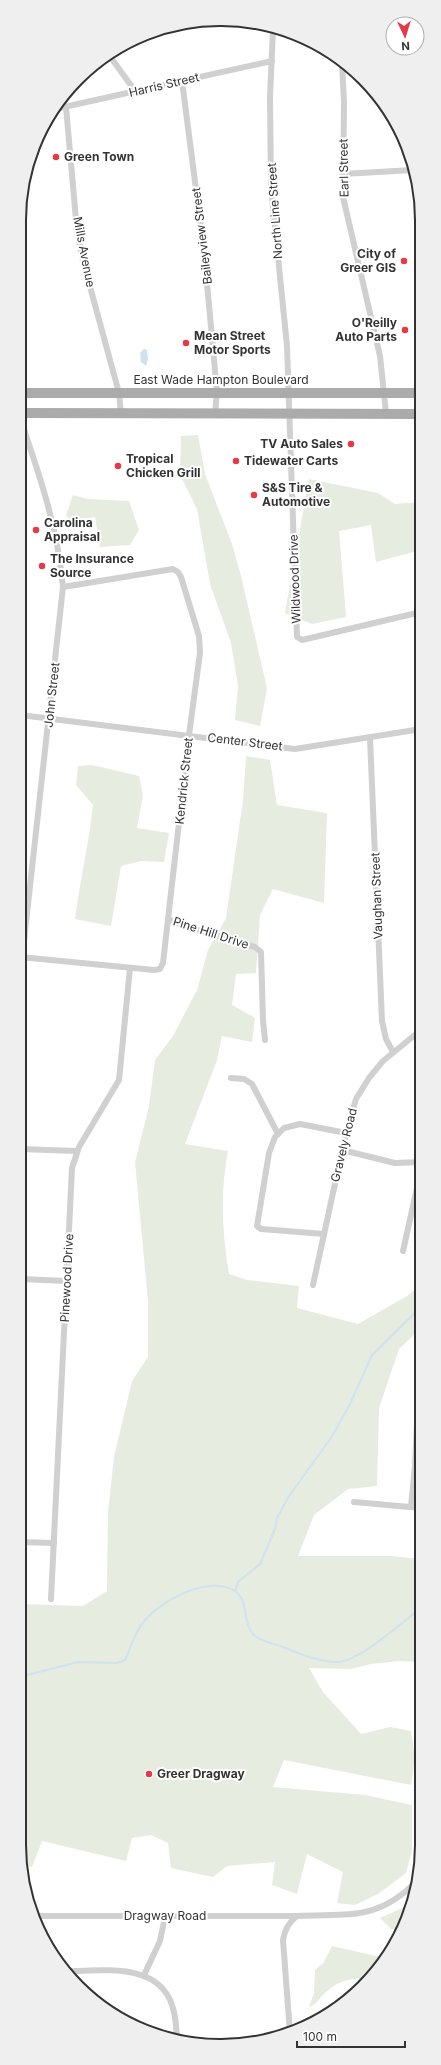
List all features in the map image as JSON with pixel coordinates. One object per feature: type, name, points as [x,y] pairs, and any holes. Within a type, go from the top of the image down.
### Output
[{"type":"main road","name":"East Wade Hampton Boulevard","points":[[26,393],[415,393]]},
{"type":"main road","points":[[26,413],[415,414]]},
{"type":"street","name":"North Line Street","points":[[273,33],[270,188],[285,318],[289,394]]},
{"type":"street","points":[[112,59],[135,91]]},
{"type":"street","name":"Harris Street","points":[[62,108],[272,61]]},
{"type":"street","name":"Earl Street","points":[[342,69],[344,102],[343,174],[345,206],[377,339],[386,414]]},
{"type":"street","name":"Baileyview Street","points":[[182,81],[204,251],[217,392],[215,414]]},
{"type":"street","name":"Mills Avenue","points":[[66,107],[77,231],[83,261],[119,393],[121,414]]},
{"type":"street","points":[[343,174],[408,170]]},
{"type":"street","name":"Wildwood Drive","points":[[289,394],[297,637],[302,640],[415,613]]},
{"type":"street","name":"John Street","points":[[26,435],[43,484],[60,560],[63,587],[26,914]]},
{"type":"street","name":"Kendrick Street","points":[[26,958],[158,970],[162,966],[200,644],[178,572],[167,569],[63,587]]},
{"type":"street","name":"Center Street","points":[[26,716],[295,749],[415,731]]},
{"type":"street","name":"Vaughan Street","points":[[370,738],[382,1020],[386,1039],[393,1052]]},
{"type":"street","name":"Pine Hill Drive","points":[[168,919],[187,927],[255,947],[261,952],[263,1020],[266,1040]]},
{"type":"street","name":"Pinewood Drive","points":[[51,1599],[72,1168],[77,1151],[120,1080],[130,968]]},
{"type":"street","name":"Gravely Road","points":[[313,1285],[342,1150],[353,1107],[360,1092],[383,1061],[415,1035]]},
{"type":"street","points":[[231,1078],[244,1079],[252,1084],[278,1134]]},
{"type":"street","points":[[324,1234],[261,1229],[257,1226],[269,1153],[274,1137],[284,1128],[300,1124],[346,1133]]},
{"type":"street","points":[[26,1149],[77,1151]]},
{"type":"street","points":[[342,1150],[395,1162],[415,1162]]},
{"type":"street","points":[[403,1251],[415,1197]]},
{"type":"street","points":[[26,1279],[67,1281]]},
{"type":"street","points":[[411,1507],[415,1466]]},
{"type":"street","points":[[354,1502],[415,1507]]},
{"type":"street","points":[[26,1542],[54,1543]]},
{"type":"street","name":"Dragway Road","points":[[40,1916],[297,1916],[360,1914],[374,1911],[398,1898],[410,1888]]},
{"type":"street","points":[[144,1975],[160,1941],[165,1916]]},
{"type":"street","points":[[289,2026],[283,1940],[287,1927],[297,1916]]},
{"type":"street","points":[[72,1971],[110,1971],[144,1975],[158,1983],[170,1998],[174,2012],[176,2033]]},
{"type":"shaded area","points":[[198,435],[205,474],[232,544],[241,576],[267,688],[260,726],[235,720],[238,686],[231,643],[210,584],[197,509],[180,475],[181,436]]},
{"type":"shaded area","points":[[309,479],[378,493],[395,504],[415,502],[415,552],[376,562],[371,525],[339,531],[346,617],[312,624],[285,613]]},
{"type":"shaded area","points":[[73,495],[87,499],[129,501],[139,530],[130,545],[100,547],[95,517],[71,521],[66,515]]},
{"type":"shaded area","points":[[246,756],[270,760],[277,805],[327,813],[324,903],[273,889],[260,915],[256,973],[236,974],[232,1005],[255,1018],[252,1042],[222,1036],[217,1060],[185,1144],[228,1151],[225,1166],[223,1228],[229,1274],[247,1280],[299,1286],[297,1308],[358,1324],[407,1296],[415,1290],[415,1334],[399,1349],[379,1408],[377,1486],[348,1489],[314,1515],[298,1556],[390,1556],[415,1558],[415,1662],[399,1661],[371,1664],[351,1669],[309,1668],[323,1692],[361,1734],[390,1727],[411,1731],[415,1758],[411,1785],[284,1760],[273,1787],[365,1795],[412,1805],[412,1851],[406,1873],[378,1894],[355,1905],[337,1903],[343,1872],[307,1854],[297,1894],[272,1885],[275,1862],[227,1866],[213,1877],[171,1868],[168,1843],[151,1835],[132,1838],[126,1861],[42,1841],[32,1867],[27,1865],[26,1857],[26,1604],[83,1606],[107,1591],[108,1512],[114,1457],[132,1381],[148,1357],[148,1301],[135,1162],[149,1106],[155,1060],[173,1036],[197,990],[208,950],[226,918],[243,800]]},
{"type":"shaded area","points":[[92,765],[139,776],[143,795],[137,828],[169,833],[164,862],[141,861],[121,866],[111,926],[75,919],[93,805],[76,785],[78,766]]},
{"type":"shaded area","points":[[405,1907],[395,1930],[391,1929],[380,1918]]},
{"type":"shaded area","points":[[332,1946],[379,1957],[361,1979],[349,1980],[337,1984],[327,1991],[315,2004],[309,2007],[314,1993],[315,1970],[324,1962]]},
{"type":"water","points":[[144,349],[147,350],[148,359],[146,366],[141,362],[140,353]]},
{"type":"waterway","points":[[235,1591],[238,1582],[260,1564],[275,1529],[277,1518],[289,1496],[331,1438],[350,1404],[372,1355],[415,1313]]},
{"type":"waterway","points":[[26,1675],[78,1662],[117,1663],[125,1660],[136,1634],[145,1620],[153,1612],[174,1598],[199,1588],[212,1586],[224,1587],[235,1591],[242,1599],[247,1623],[255,1636],[267,1642],[310,1657],[330,1662],[337,1662],[357,1656],[415,1613]]},
{"type":"place","name":"Green Town","points":[[56,157]]},
{"type":"place","name":"City of Greer GIS","points":[[404,261]]},
{"type":"place","name":"O'Reilly Auto Parts","points":[[405,330]]},
{"type":"place","name":"Mean Street Motor Sports","points":[[186,343]]},
{"type":"place","name":"TV Auto Sales","points":[[351,444]]},
{"type":"place","name":"Tidewater Carts","points":[[236,461]]},
{"type":"place","name":"Tropical Chicken Grill","points":[[118,466]]},
{"type":"place","name":"S&S Tire & Automotive","points":[[254,495]]},
{"type":"place","name":"Carolina Appraisal","points":[[36,530]]},
{"type":"place","name":"The Insurance Source","points":[[42,566]]},
{"type":"place","name":"Greer Dragway","points":[[149,1774]]}]
